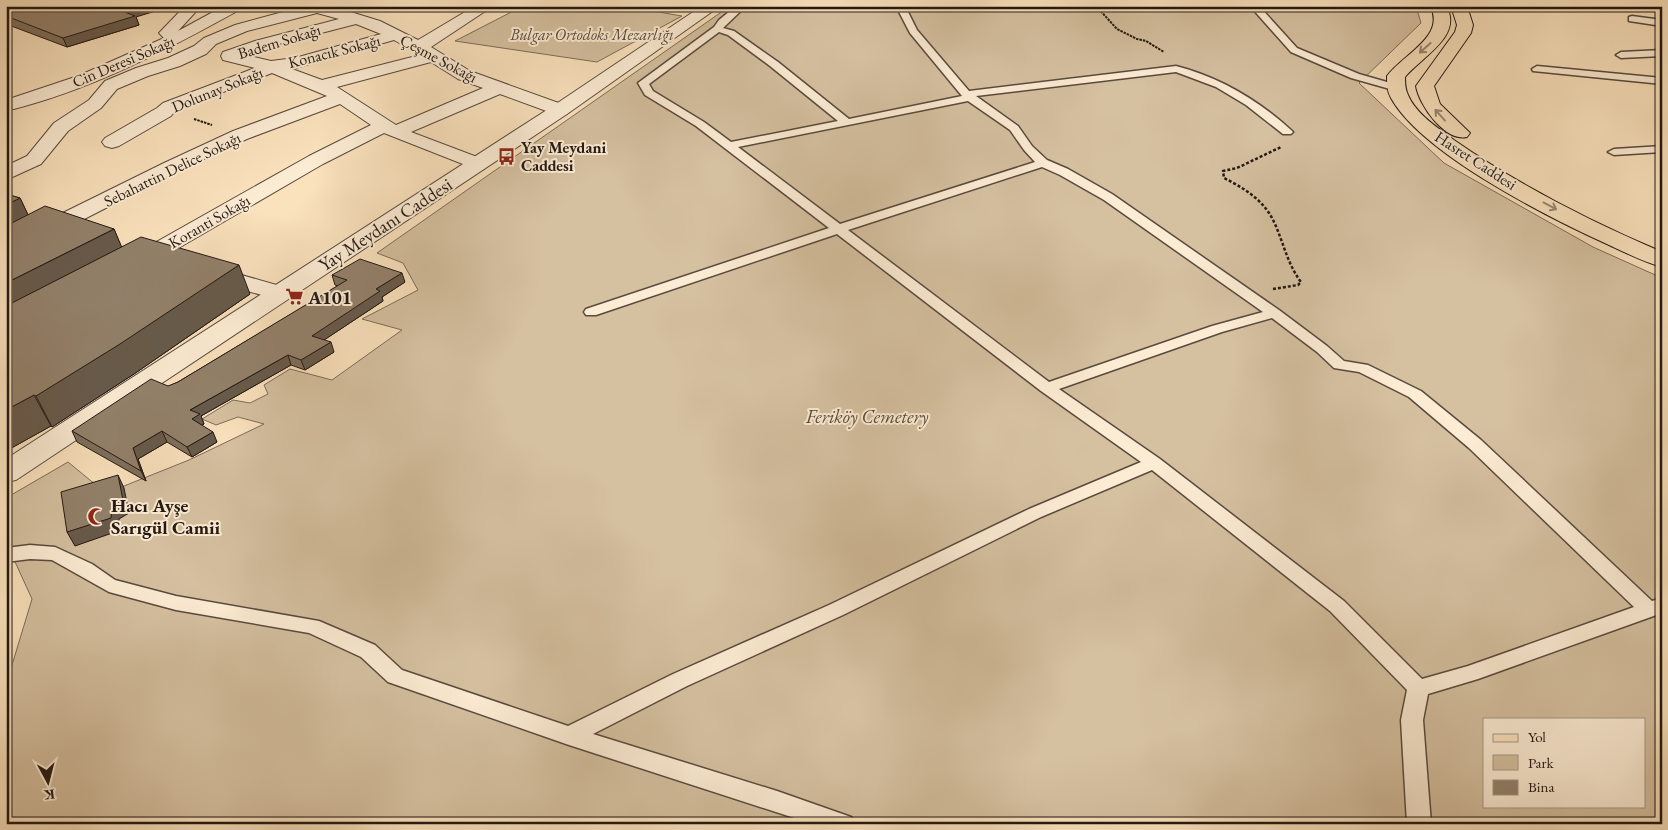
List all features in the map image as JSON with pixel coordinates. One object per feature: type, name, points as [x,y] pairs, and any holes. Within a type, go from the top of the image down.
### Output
[{"type":"main road","points":[[1438,6],[1444,22],[1440,31],[1433,41],[1400,70],[1396,76],[1397,88],[1425,91],[1427,81],[1464,33],[1459,6]]},
{"type":"main road","name":"Hasret Caddesi","points":[[1397,88],[1400,98],[1417,118],[1460,153],[1530,196],[1662,260]]},
{"type":"main road","name":"Hasret Caddesi","points":[[1425,91],[1437,112],[1479,148],[1540,185],[1662,246]]},
{"type":"street","points":[[194,6],[166,33],[210,42]]},
{"type":"street","name":"Cin Deresi Sokağı","points":[[6,106],[84,80],[181,36],[236,6]]},
{"type":"street","points":[[175,148],[322,86],[426,52],[486,6]]},
{"type":"street","name":"Yay Meydanı Caddesi","points":[[6,473],[560,110],[713,6]]},
{"type":"street","points":[[6,174],[34,160],[62,127],[95,104],[111,85],[142,72],[174,62],[200,50],[210,42],[242,28],[321,7]]},
{"type":"street","name":"Çeşme Sokağı","points":[[321,7],[358,19],[395,35],[464,75],[560,110]]},
{"type":"street","name":"Badem Sokağı","points":[[272,67],[228,56],[261,44],[358,19]]},
{"type":"street","name":"Konacık Sokağı","points":[[272,67],[296,63],[395,35]]},
{"type":"street","points":[[272,67],[322,86],[391,128],[478,164]]},
{"type":"street","name":"Dolunay Sokağı","points":[[112,142],[164,112],[169,107],[272,67]]},
{"type":"street","points":[[84,80],[111,85]]},
{"type":"street","name":"Koranti Sokağı","points":[[116,273],[316,160],[391,128],[499,88]]},
{"type":"street","name":"Sebahattin Delice Sokağı","points":[[6,250],[171,167],[240,135],[342,97]]},
{"type":"street","points":[[32,217],[86,234]]},
{"type":"street","points":[[123,246],[280,293]]},
{"type":"lane","points":[[742,6],[722,22],[718,29],[643,82],[649,93],[700,124],[1047,388],[1154,463],[1338,606],[1418,688]]},
{"type":"lane","points":[[900,6],[913,31],[968,95],[1014,128],[1028,148],[1043,163],[1064,172],[1108,197],[1248,294],[1322,349],[1339,365],[1363,368],[1415,394],[1475,444],[1582,544],[1655,607],[1471,673],[1418,688]]},
{"type":"lane","points":[[1254,6],[1294,50],[1356,76],[1397,88]]},
{"type":"lane","points":[[1650,6],[1662,12]]},
{"type":"lane","points":[[1632,19],[1662,23]]},
{"type":"lane","points":[[718,29],[731,33],[774,64],[847,123]]},
{"type":"lane","points":[[1621,55],[1662,52]]},
{"type":"lane","points":[[728,146],[947,103],[968,95],[1165,69],[1184,70],[1206,78],[1273,119],[1287,132]]},
{"type":"lane","points":[[1537,69],[1662,81]]},
{"type":"lane","points":[[1614,152],[1662,149]]},
{"type":"lane","points":[[591,312],[1001,175],[1043,163]]},
{"type":"lane","points":[[1047,388],[1217,328],[1274,313]]},
{"type":"lane","points":[[569,736],[680,680],[836,610],[1035,513],[1154,463]]},
{"type":"lane","points":[[6,555],[30,552],[55,554],[85,569],[109,585],[176,603],[312,626],[368,651],[396,676],[569,736],[777,801],[843,824]]},
{"type":"lane","points":[[1418,688],[1412,720],[1419,824]]},
{"type":"path","points":[[1096,6],[1117,29],[1137,39],[1146,41],[1163,52],[1184,70]]},
{"type":"path","points":[[189,118],[222,129]]},
{"type":"path","points":[[1248,294],[1298,285],[1301,282],[1291,270],[1275,224],[1267,209],[1237,184],[1224,178],[1223,172],[1237,168],[1290,144],[1287,132]]},
{"type":"green space","name":"Bulgar Ortodoks Mezarlığı","points":[[523,6],[624,6],[682,16],[597,62],[455,41]]},
{"type":"green space","name":"Feriköy Cemetery","points":[[730,6],[1416,6],[1421,23],[1359,83],[1444,163],[1593,247],[1662,278],[1662,824],[6,824],[6,685],[32,599],[6,542],[6,498],[68,462],[96,485],[119,488],[189,460],[264,424],[238,417],[216,425],[202,419],[233,400],[250,403],[268,394],[264,385],[290,369],[332,380],[402,330],[362,319],[418,290],[403,263],[377,253]]},
{"type":"building","points":[[138,6],[122,11],[135,16],[63,38],[6,16],[6,7]]},
{"type":"building","points":[[6,194],[20,198],[6,205]]},
{"type":"building","points":[[45,206],[114,229],[6,283],[6,226]]},
{"type":"building","points":[[141,237],[239,265],[120,344],[36,396],[34,395],[6,410],[6,306]]},
{"type":"building","points":[[360,259],[402,273],[376,289],[380,291],[312,336],[331,342],[301,360],[288,355],[190,410],[200,414],[192,419],[213,432],[187,447],[162,431],[133,448],[141,471],[72,431],[151,379],[168,386],[178,382],[347,280],[332,275]]},
{"type":"building","points":[[118,475],[123,500],[112,505],[111,518],[67,532],[61,492]]},
{"type":"place","name":"Yay Meydani Caddesi","points":[[507,156]]},
{"type":"place","name":"A101","points":[[294,297]]},
{"type":"place","name":"Hacı Ayşe Sarıgül Camii","points":[[97,516]]}]
